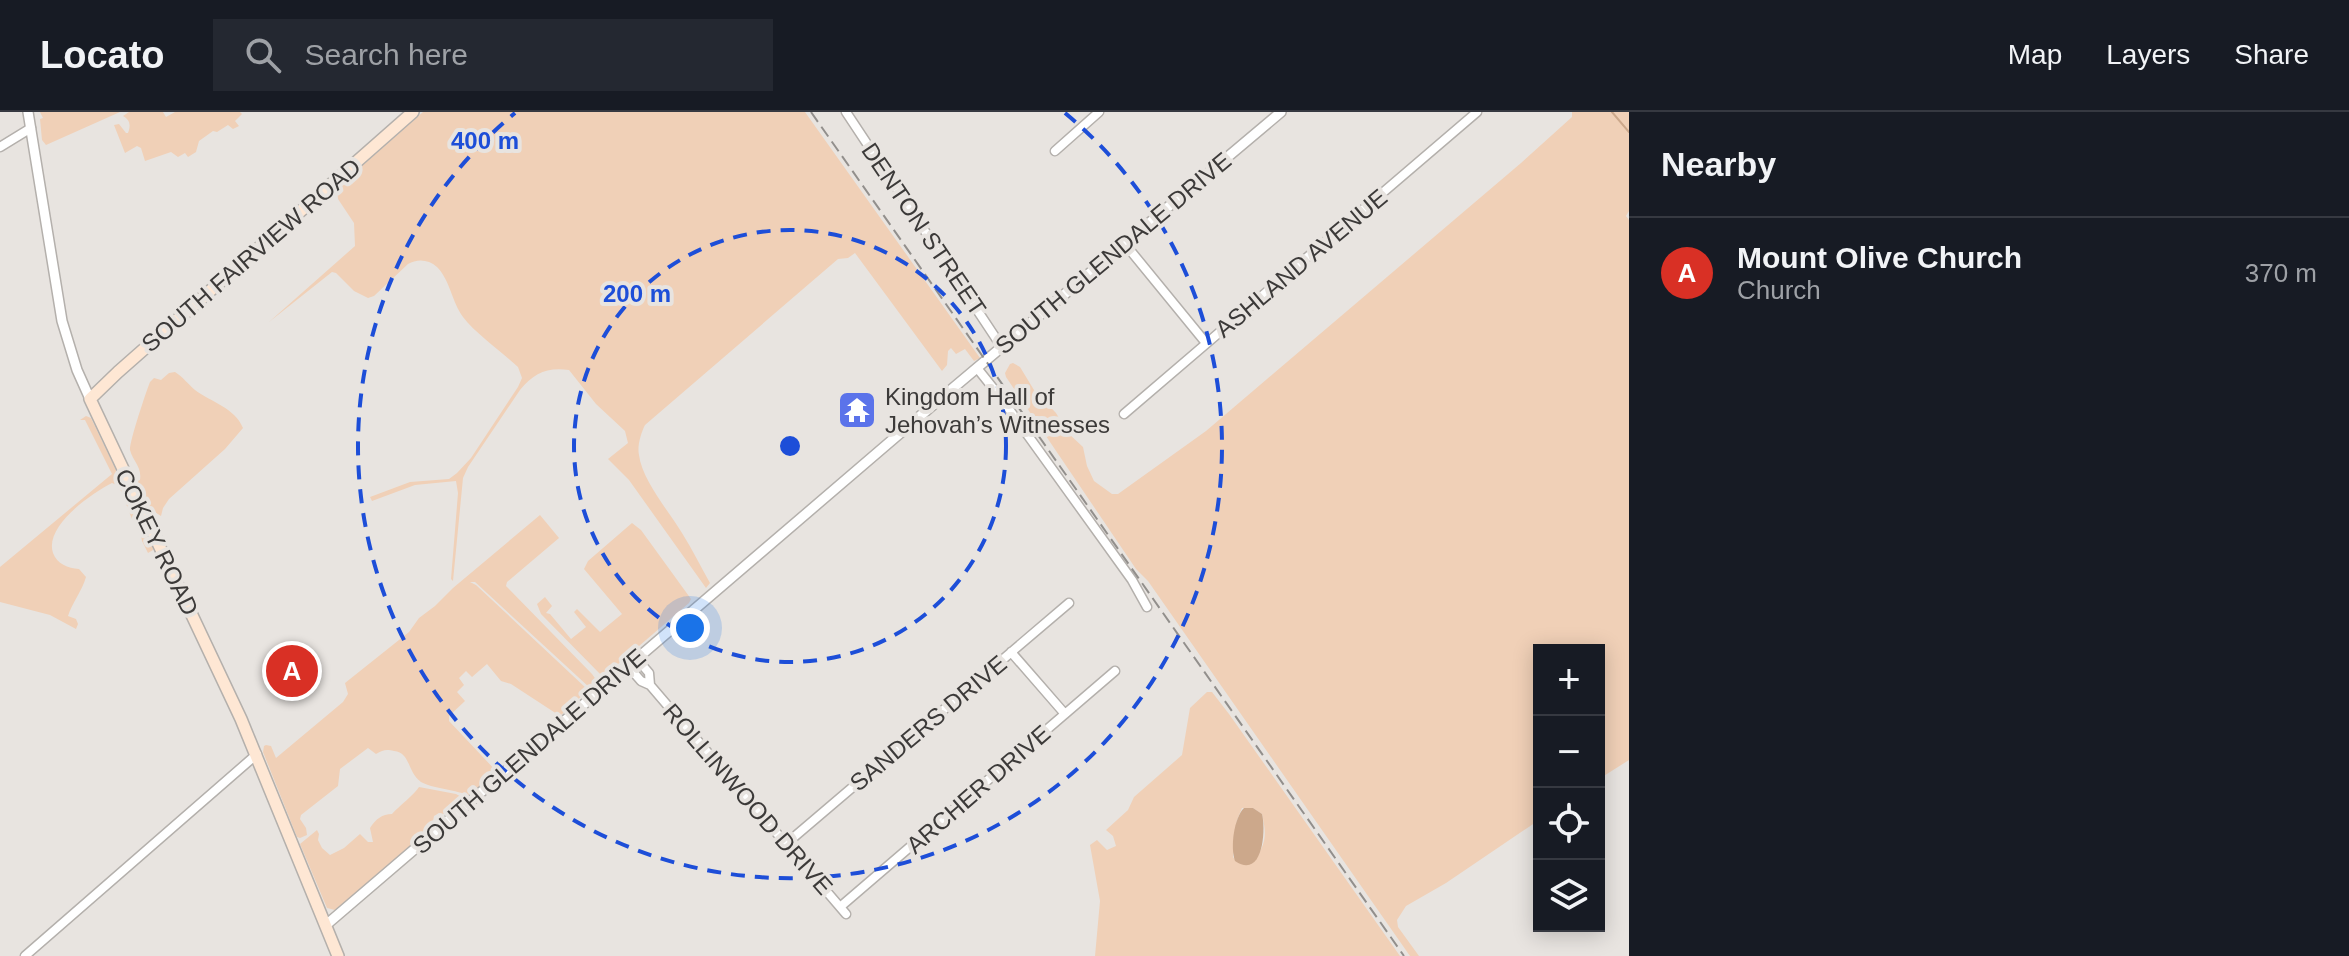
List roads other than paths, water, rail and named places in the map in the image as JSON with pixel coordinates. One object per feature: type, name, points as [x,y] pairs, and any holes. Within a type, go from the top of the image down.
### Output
[{"type":"main road","name":"SOUTH FAIRVIEW ROAD","points":[[90,399],[413,112]]},
{"type":"main road","name":"COKEY ROAD","points":[[90,399],[257,754],[338,956]]},
{"type":"street","name":"COKEY ROAD","points":[[28,112],[62,321],[77,370],[90,399]]},
{"type":"street","name":"DENTON STREET","points":[[846,112],[1001,346]]},
{"type":"street","points":[[1055,151],[1099,112]]},
{"type":"street","name":"SOUTH GLENDALE DRIVE","points":[[326,925],[1001,346],[1281,112]]},
{"type":"street","name":"ASHLAND AVENUE","points":[[1124,414],[1477,112]]},
{"type":"street","points":[[0,147],[31,128]]},
{"type":"street","points":[[1125,244],[1206,343]]},
{"type":"street","points":[[977,368],[1132,580],[1147,607]]},
{"type":"street","name":"SANDERS DRIVE","points":[[787,843],[1069,603]]},
{"type":"street","points":[[1011,652],[1065,714]]},
{"type":"street","name":"ROLLINWOOD DRIVE","points":[[632,662],[641,681],[650,685],[843,910]]},
{"type":"street","name":"ARCHER DRIVE","points":[[843,910],[1115,671]]},
{"type":"street","points":[[25,956],[257,754]]},
{"type":"waterway","points":[[1612,112],[1629,132]]},
{"type":"railway","points":[[811,112],[1404,956]]},
{"type":"place","name":"Kingdom Hall of Jehovah’s Witnesses","points":[[857,410]]},
{"type":"place","name":"Mount Olive Church","points":[[292,671]]}]
